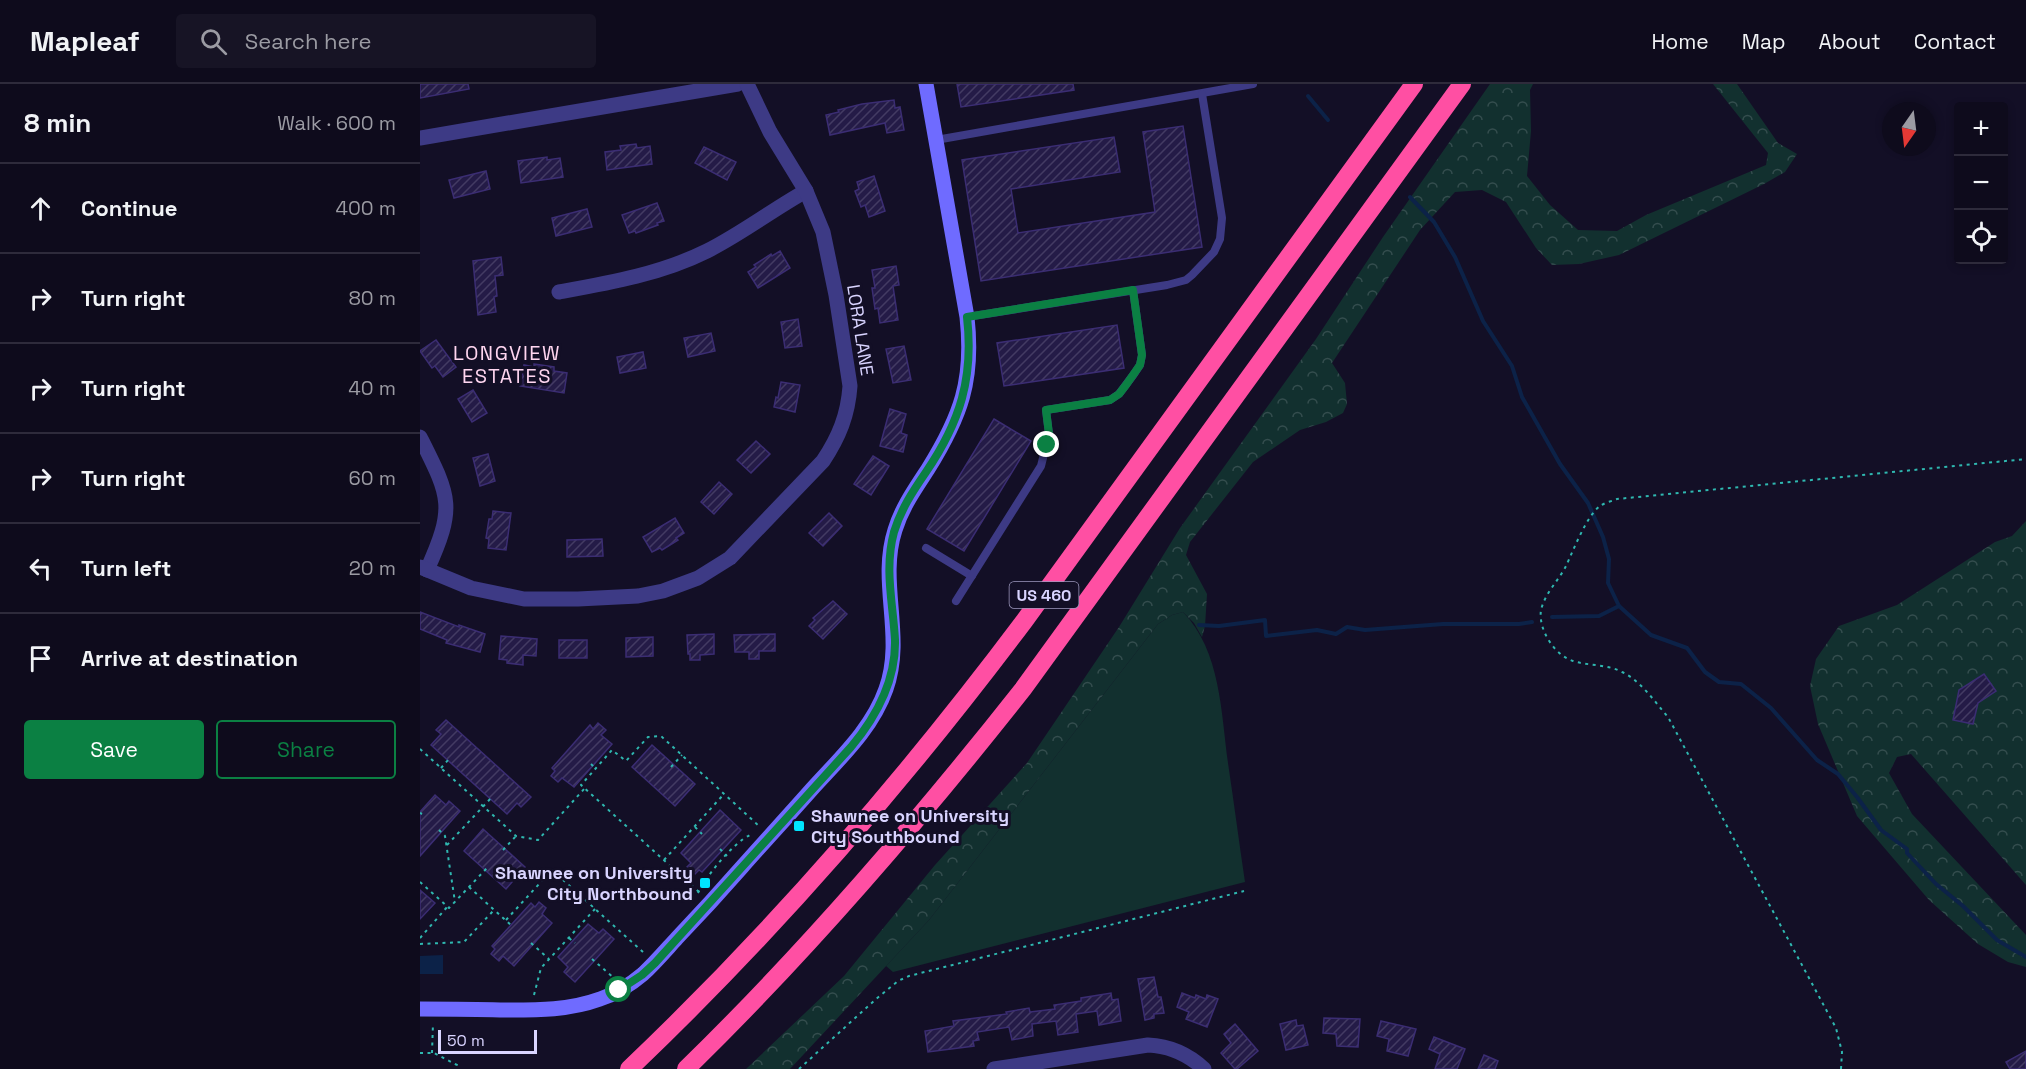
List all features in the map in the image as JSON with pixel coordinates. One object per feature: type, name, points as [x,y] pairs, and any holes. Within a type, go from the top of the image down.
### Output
[{"type":"highway","name":"US 460","points":[[629,1069],[702,997],[807,886],[870,815],[958,709],[1414,84]]},
{"type":"highway","name":"US 460","points":[[686,1069],[781,973],[871,875],[1016,698],[1462,84]]},
{"type":"main road","points":[[420,1009],[555,1010],[593,1002],[627,986],[655,963],[865,731],[881,704],[893,664],[895,641],[888,577],[894,531],[911,493],[945,442],[959,412],[969,367],[967,317],[926,84]]},
{"type":"street","points":[[420,138],[738,84]]},
{"type":"street","name":"LORA LANE","points":[[424,568],[471,588],[524,599],[638,596],[663,591],[698,578],[730,558],[823,461],[834,445],[842,428],[849,401],[849,371],[822,232],[806,191],[770,132],[747,84]]},
{"type":"street","points":[[559,292],[633,277],[690,259],[729,239],[806,191]]},
{"type":"street","points":[[420,437],[440,476],[447,507],[447,519],[441,537],[424,568]]},
{"type":"street","points":[[994,1069],[1148,1045],[1179,1052],[1197,1062],[1204,1069]]},
{"type":"lane","points":[[936,140],[1252,84]]},
{"type":"lane","points":[[967,317],[1186,280],[1214,252],[1220,239],[1222,218],[1202,94]]},
{"type":"lane","points":[[956,601],[1041,466],[1049,434],[1046,410],[1110,400],[1119,394],[1140,365],[1142,344],[1133,290]]},
{"type":"lane","points":[[926,548],[972,576]]},
{"type":"path","points":[[1841,1069],[1842,1052],[1836,1028],[1668,717],[1646,690],[1622,672],[1602,665],[1571,660],[1554,648],[1545,634],[1541,613],[1543,604],[1562,574],[1584,527],[1598,507],[1617,499],[2026,459]]},
{"type":"path","points":[[699,892],[581,785],[612,750],[626,761],[648,738],[661,736],[760,828],[766,821]]},
{"type":"path","points":[[420,749],[516,836],[538,840],[585,788]]},
{"type":"path","points":[[671,767],[682,755]]},
{"type":"path","points":[[441,768],[450,759]]},
{"type":"path","points":[[591,764],[596,768]]},
{"type":"path","points":[[664,860],[724,794]]},
{"type":"path","points":[[447,845],[492,797]]},
{"type":"path","points":[[694,827],[702,834]]},
{"type":"path","points":[[439,830],[445,836],[455,902]]},
{"type":"path","points":[[695,899],[703,883],[739,842],[754,834]]},
{"type":"path","points":[[502,850],[516,836]]},
{"type":"path","points":[[720,849],[727,856]]},
{"type":"path","points":[[420,938],[448,906],[449,908],[487,868]]},
{"type":"path","points":[[506,920],[552,870],[644,953]]},
{"type":"path","points":[[420,882],[448,906]]},
{"type":"path","points":[[469,887],[513,927]]},
{"type":"path","points":[[799,1069],[876,999],[898,981],[909,976],[1244,891]]},
{"type":"path","points":[[543,996],[532,996],[539,972],[595,909]]},
{"type":"path","points":[[420,944],[464,942],[495,910]]},
{"type":"path","points":[[569,938],[574,943]]},
{"type":"path","points":[[531,943],[549,959]]},
{"type":"path","points":[[639,958],[650,946]]},
{"type":"path","points":[[592,959],[614,978]]},
{"type":"path","points":[[608,981],[620,974]]},
{"type":"path","points":[[432,1053],[433,1022]]},
{"type":"path","points":[[420,1053],[432,1053],[458,1065],[457,1069]]},
{"type":"green space","points":[[1490,84],[1533,84],[1530,90],[1531,131],[1527,176],[1550,205],[1578,230],[1617,231],[1646,215],[1766,165],[1768,153],[1713,84],[1737,84],[1778,143],[1797,154],[1785,172],[1764,184],[1619,255],[1579,264],[1552,265],[1536,248],[1506,202],[1482,190],[1455,192],[1420,230],[1332,363],[1345,383],[1347,404],[1343,413],[1326,422],[1300,430],[1253,462],[1190,542],[1186,555],[1207,594],[1202,637],[1194,623],[1183,612],[1172,615],[1158,624],[929,920],[790,1069],[746,1069],[844,976],[935,865],[1027,763],[1119,627],[1180,528],[1316,339],[1383,237]]},
{"type":"green space","points":[[2026,521],[2026,885],[1911,754],[1897,757],[1889,773],[1912,814],[2026,935],[2026,967],[2008,962],[1978,944],[1929,900],[1857,816],[1818,724],[1810,686],[1816,659],[1839,626],[1897,605],[1995,542],[2012,536]],"holes":[[[1984,674],[1995,691],[1978,703],[1973,724],[1953,720],[1959,690]]]},
{"type":"green space","points":[[1183,612],[1196,628],[1205,645],[1217,683],[1245,882],[893,972],[886,966],[929,920],[1158,624],[1172,615]]},
{"type":"water","points":[[443,955],[443,974],[420,974],[420,956]]},
{"type":"building","points":[[420,84],[468,84],[469,89],[420,98]]},
{"type":"building","points":[[957,84],[1073,84],[1074,90],[961,107]]},
{"type":"building","points":[[894,100],[895,108],[900,107],[904,130],[887,133],[885,123],[830,135],[826,115],[862,104]]},
{"type":"building","points":[[1183,126],[1202,247],[981,281],[962,160],[1114,137],[1120,172],[1011,189],[1018,233],[1155,212],[1143,132]]},
{"type":"building","points":[[636,144],[637,148],[650,146],[652,164],[607,170],[605,152],[621,150],[620,146]]},
{"type":"building","points":[[704,147],[736,162],[727,180],[695,163]]},
{"type":"building","points":[[547,157],[547,160],[560,158],[563,177],[521,183],[518,161]]},
{"type":"building","points":[[486,171],[490,189],[454,198],[449,180]]},
{"type":"building","points":[[874,176],[885,211],[869,217],[865,205],[861,207],[855,191],[859,189],[857,182]]},
{"type":"building","points":[[657,203],[664,221],[636,233],[635,231],[629,233],[622,215]]},
{"type":"building","points":[[587,209],[592,227],[556,236],[552,218]]},
{"type":"building","points":[[780,251],[790,268],[758,288],[748,272],[756,267],[754,265]]},
{"type":"building","points":[[501,257],[503,275],[495,276],[496,312],[478,315],[473,261]]},
{"type":"building","points":[[896,266],[899,285],[893,286],[898,320],[880,323],[878,308],[875,309],[872,270]]},
{"type":"building","points":[[798,319],[802,346],[785,348],[781,322]]},
{"type":"building","points":[[1117,325],[1124,368],[1004,386],[997,343]]},
{"type":"building","points":[[711,333],[715,351],[688,357],[684,338]]},
{"type":"building","points":[[436,340],[456,367],[443,377],[435,366],[432,368],[420,351]]},
{"type":"building","points":[[904,346],[911,380],[893,383],[886,349]]},
{"type":"building","points":[[643,352],[646,368],[620,373],[617,357]]},
{"type":"building","points":[[534,364],[554,367],[554,371],[567,373],[564,393],[520,386],[524,365],[534,367]]},
{"type":"building","points":[[781,382],[800,385],[795,412],[774,407]]},
{"type":"building","points":[[473,390],[487,413],[472,422],[458,399]]},
{"type":"building","points":[[890,409],[906,414],[901,433],[907,435],[903,452],[880,446]]},
{"type":"building","points":[[994,419],[1031,441],[964,551],[927,529]]},
{"type":"building","points":[[756,441],[770,454],[751,473],[737,460]]},
{"type":"building","points":[[488,454],[495,481],[480,486],[473,458]]},
{"type":"building","points":[[873,456],[889,466],[871,495],[854,484]]},
{"type":"building","points":[[719,482],[732,494],[714,514],[701,502]]},
{"type":"building","points":[[493,511],[511,513],[506,550],[488,548],[489,539],[486,538],[489,519],[492,519]]},
{"type":"building","points":[[829,513],[842,526],[823,546],[809,533]]},
{"type":"building","points":[[675,518],[684,533],[676,538],[678,540],[662,550],[660,548],[652,552],[643,537]]},
{"type":"building","points":[[602,539],[603,556],[567,557],[567,540]]},
{"type":"building","points":[[833,601],[847,614],[823,639],[809,626],[815,620],[813,618]]},
{"type":"building","points":[[420,612],[485,634],[480,652],[446,643],[447,640],[420,629]]},
{"type":"building","points":[[714,634],[714,654],[700,655],[700,660],[690,660],[687,635]]},
{"type":"building","points":[[775,634],[775,651],[759,651],[759,659],[749,659],[749,652],[735,652],[734,635]]},
{"type":"building","points":[[501,636],[537,639],[536,656],[523,655],[523,665],[507,663],[507,660],[499,659]]},
{"type":"building","points":[[653,637],[653,656],[626,657],[626,638]]},
{"type":"building","points":[[559,640],[587,640],[587,658],[559,658]]},
{"type":"building","points":[[1984,674],[1996,691],[1978,703],[1973,724],[1953,720],[1959,690]]},
{"type":"building","points":[[446,720],[531,797],[521,807],[517,803],[507,814],[431,745],[441,734],[436,730]]},
{"type":"building","points":[[598,723],[606,730],[601,735],[612,744],[574,787],[562,778],[558,782],[551,776],[555,771],[552,768],[590,725],[593,729]]},
{"type":"building","points":[[652,745],[695,784],[675,806],[632,767]]},
{"type":"building","points":[[435,795],[446,805],[449,801],[460,811],[420,856],[420,812]]},
{"type":"building","points":[[720,810],[741,830],[702,872],[699,870],[695,874],[687,867],[691,863],[681,853]]},
{"type":"building","points":[[483,829],[525,867],[506,889],[464,851]]},
{"type":"building","points":[[420,890],[435,903],[420,919]]},
{"type":"building","points":[[539,902],[546,908],[542,914],[552,923],[514,966],[503,956],[499,961],[491,954],[495,949],[492,946],[531,903],[535,907]]},
{"type":"building","points":[[588,924],[599,933],[603,929],[614,939],[575,982],[564,972],[568,967],[558,957]]},
{"type":"building","points":[[1154,977],[1164,1013],[1154,1014],[1154,1018],[1145,1020],[1138,979]]},
{"type":"building","points":[[1111,993],[1112,1000],[1118,999],[1121,1021],[1099,1025],[1097,1011],[1076,1014],[1078,1032],[1058,1035],[1056,1021],[1032,1024],[1033,1036],[1012,1040],[1009,1027],[977,1032],[979,1040],[973,1041],[974,1046],[928,1052],[925,1031],[954,1026],[953,1021],[1007,1014],[1006,1012],[1029,1008],[1030,1012],[1055,1009],[1054,1005]]},
{"type":"building","points":[[1182,993],[1195,998],[1196,995],[1206,999],[1207,995],[1218,999],[1207,1027],[1186,1019],[1189,1012],[1177,1007]]},
{"type":"building","points":[[1324,1018],[1360,1019],[1358,1047],[1337,1046],[1336,1034],[1323,1033]]},
{"type":"building","points":[[1296,1020],[1297,1026],[1303,1025],[1308,1045],[1286,1050],[1280,1024]]},
{"type":"building","points":[[1381,1021],[1416,1029],[1408,1056],[1387,1051],[1389,1039],[1377,1036]]},
{"type":"building","points":[[1235,1024],[1258,1051],[1237,1069],[1221,1053],[1231,1043],[1224,1034]]},
{"type":"building","points":[[1434,1037],[1465,1049],[1457,1069],[1435,1069],[1440,1054],[1429,1049]]},
{"type":"building","points":[[2026,1051],[2026,1069],[2010,1069],[2006,1062]]},
{"type":"building","points":[[1484,1055],[1498,1061],[1495,1069],[1478,1069]]},
{"type":"waterway","points":[[1308,96],[1328,120]]},
{"type":"waterway","points":[[1410,197],[1434,222],[1455,257],[1483,321],[1512,366],[1522,397],[1560,464],[1588,503],[1603,537],[1609,559],[1608,583],[1619,606],[1651,635],[1687,648],[1705,672],[1719,682],[1741,684],[1771,708],[1817,760],[1838,774],[1881,830],[1907,849],[1907,853],[1936,884],[1963,906],[1997,940],[2026,957]]},
{"type":"waterway","points":[[1552,617],[1599,616],[1619,606]]},
{"type":"waterway","points":[[1199,625],[1219,626],[1265,620],[1266,636],[1317,630],[1336,634],[1347,627],[1365,630],[1443,624],[1532,622]]},
{"type":"place","name":"Shawnee on University City Southbound","points":[[799,826]]},
{"type":"place","name":"Shawnee on University City Northbound","points":[[705,883]]},
{"type":"district","name":"LONGVIEW ESTATES","points":[[507,364]]},
{"type":"route","points":[[619,990],[642,975],[655,963],[865,731],[881,704],[891,676],[895,641],[888,577],[890,549],[894,531],[907,501],[945,442],[964,397],[969,367],[967,317],[1133,290],[1142,344],[1140,365],[1119,394],[1110,400],[1046,410],[1049,434],[1047,445]]}]
